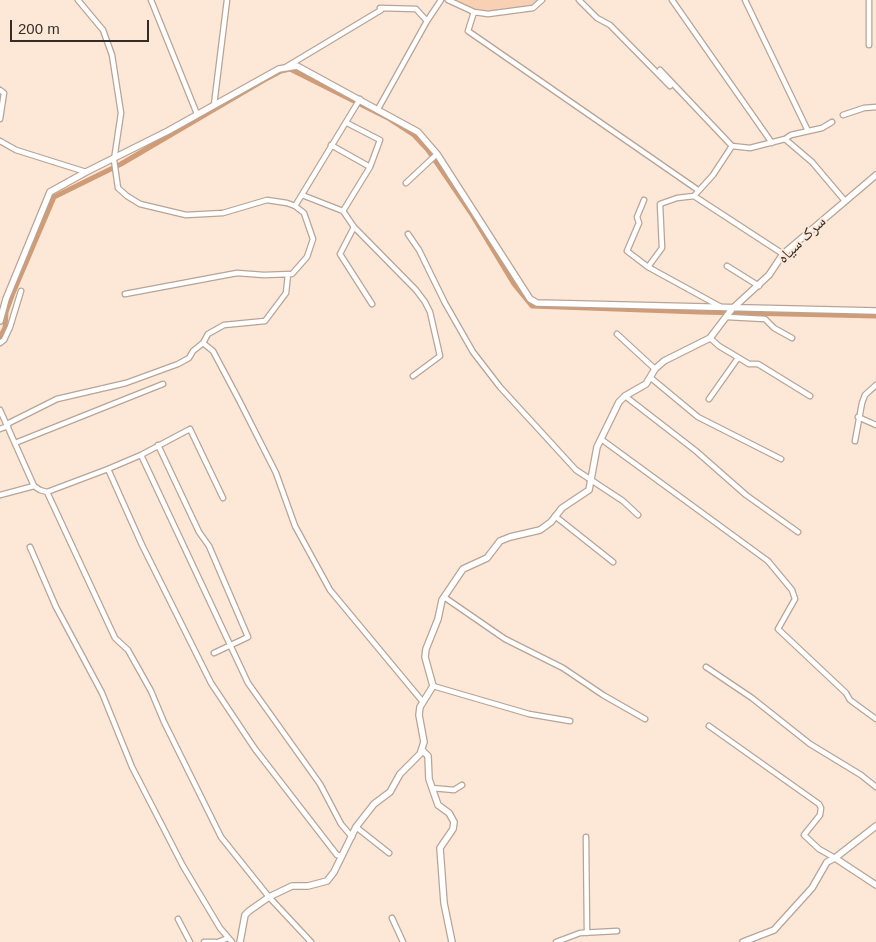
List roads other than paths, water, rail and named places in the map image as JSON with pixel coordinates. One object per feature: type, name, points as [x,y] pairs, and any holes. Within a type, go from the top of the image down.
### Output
[{"type":"street","points":[[78,0],[103,30],[112,55],[121,113],[115,164],[118,188],[140,204],[186,215],[224,213],[267,200],[295,206],[304,214],[313,239],[307,257],[300,267],[288,274],[237,273],[220,275],[125,294]]},
{"type":"street","points":[[151,0],[198,114]]},
{"type":"street","points":[[214,105],[227,0]]},
{"type":"street","points":[[378,109],[427,21],[441,0]]},
{"type":"street","points":[[448,0],[474,12],[488,14],[532,8],[542,0]]},
{"type":"street","points":[[579,0],[597,18],[610,25],[670,86]]},
{"type":"street","points":[[672,0],[772,143]]},
{"type":"street","points":[[745,0],[808,131]]},
{"type":"street","points":[[869,0],[869,45]]},
{"type":"street","points":[[285,68],[381,10],[380,8],[416,10],[427,21]]},
{"type":"street","points":[[474,12],[468,31],[698,190]]},
{"type":"street","points":[[0,321],[6,299],[50,192],[86,172],[115,164],[198,114],[279,69],[297,66],[359,102],[378,109],[418,132],[530,299],[537,302],[729,312],[876,311]]},
{"type":"street","points":[[660,70],[732,146],[750,148],[772,143],[822,128],[832,122]]},
{"type":"street","points":[[0,90],[4,93],[0,119]]},
{"type":"street","points":[[295,206],[359,102]]},
{"type":"street","points":[[843,115],[864,108],[876,108]]},
{"type":"street","points":[[343,211],[370,167],[380,140],[346,123]]},
{"type":"street","points":[[785,139],[812,162],[845,201]]},
{"type":"street","points":[[0,141],[16,150],[86,172]]},
{"type":"street","points":[[331,145],[370,167]]},
{"type":"street","points":[[694,196],[713,175],[732,146]]},
{"type":"street","points":[[406,183],[434,157]]},
{"type":"street","name":"سرک سیاه","points":[[710,338],[729,312],[759,286],[784,254],[876,175]]},
{"type":"street","points":[[302,195],[343,211],[354,227],[416,290],[430,312],[440,356],[413,376]]},
{"type":"street","points":[[648,267],[662,248],[660,204],[677,198],[694,196],[784,254]]},
{"type":"street","points":[[644,200],[637,216],[639,223],[627,251],[648,267],[729,312],[765,319],[774,328],[792,338]]},
{"type":"street","points":[[354,227],[340,254],[372,304]]},
{"type":"street","points":[[408,234],[419,250],[445,303],[478,359],[540,434],[576,470],[623,501],[638,515]]},
{"type":"street","points":[[727,266],[759,286]]},
{"type":"street","points":[[0,429],[57,399],[126,383],[178,364],[189,358],[193,351],[204,343],[208,334],[224,325],[265,321],[286,293],[288,274]]},
{"type":"street","points":[[0,343],[4,340],[10,327],[21,291]]},
{"type":"street","points":[[617,334],[655,369]]},
{"type":"street","points":[[240,942],[245,915],[269,897],[292,886],[308,886],[327,881],[356,827],[374,804],[390,792],[400,774],[415,760],[422,750],[423,730],[419,716],[423,702],[433,686],[425,658],[426,649],[444,597],[463,569],[487,558],[500,541],[510,536],[540,530],[562,508],[589,490],[592,481],[594,457],[619,402],[625,396],[640,389],[651,378],[655,369],[672,356],[710,338],[738,358],[749,364],[758,364],[810,396]]},
{"type":"street","points":[[204,343],[212,351],[239,400],[276,473],[295,526],[330,590],[423,702]]},
{"type":"street","points":[[709,399],[738,358]]},
{"type":"street","points":[[651,378],[698,417],[781,459]]},
{"type":"street","points":[[15,443],[163,384]]},
{"type":"street","points":[[855,441],[858,417],[865,395],[876,385]]},
{"type":"street","points":[[625,396],[696,451],[746,495],[798,532]]},
{"type":"street","points":[[0,410],[34,486]]},
{"type":"street","points":[[858,417],[876,426]]},
{"type":"street","points":[[47,492],[141,454],[190,428],[223,498]]},
{"type":"street","points":[[601,439],[768,561],[792,590],[795,600],[778,629],[846,693],[850,700],[876,719]]},
{"type":"street","points":[[158,445],[199,532],[209,546],[248,637],[214,653]]},
{"type":"street","points":[[141,454],[248,683],[320,784],[341,824],[352,837]]},
{"type":"street","points":[[108,468],[142,545],[211,683],[255,749],[337,855],[342,856]]},
{"type":"street","points":[[0,495],[34,486],[47,492],[115,638],[128,650],[151,691],[164,722],[221,838],[269,897],[311,942]]},
{"type":"street","points":[[555,516],[613,562]]},
{"type":"street","points":[[30,547],[56,607],[102,693],[137,776],[183,866],[230,940],[204,942]]},
{"type":"street","points":[[444,597],[505,639],[564,668],[603,695],[645,718]]},
{"type":"street","points":[[706,668],[752,698],[810,744],[861,775],[876,787]]},
{"type":"street","points":[[433,686],[529,714],[570,721]]},
{"type":"street","points":[[708,726],[819,804],[821,808],[820,815],[804,835],[819,849],[876,885]]},
{"type":"street","points":[[422,750],[428,756],[432,788],[438,805],[449,813],[454,822],[453,829],[440,848],[444,903],[452,942]]},
{"type":"street","points":[[432,788],[454,790],[462,785]]},
{"type":"street","points":[[743,942],[774,930],[812,888],[827,862],[835,858],[876,826]]},
{"type":"street","points":[[356,827],[388,853]]},
{"type":"street","points":[[586,837],[587,933]]},
{"type":"street","points":[[392,918],[403,942]]},
{"type":"street","points":[[178,919],[190,942]]},
{"type":"street","points":[[556,942],[587,933],[617,931]]},
{"type":"waterway","points":[[0,337],[5,328],[6,312],[13,293],[54,197],[121,164],[264,80],[281,71],[290,69],[388,118],[414,135],[428,150],[471,213],[514,284],[532,306],[876,316]]}]
